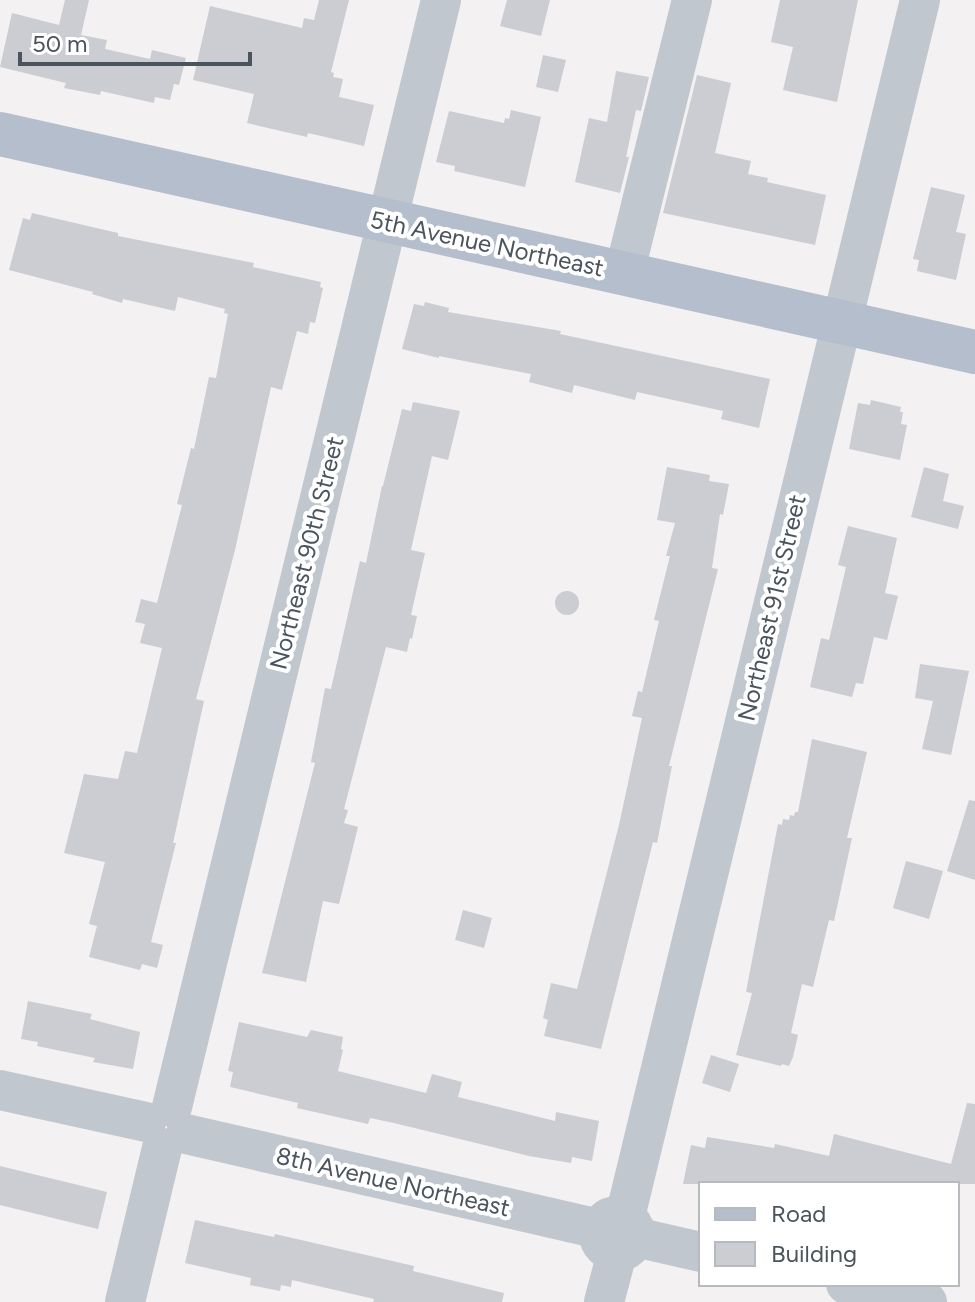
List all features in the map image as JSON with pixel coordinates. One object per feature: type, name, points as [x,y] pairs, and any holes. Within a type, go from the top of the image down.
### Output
[{"type":"main road","name":"5th Avenue Northeast","points":[[0,134],[975,352]]},
{"type":"street","name":"Northeast 90th Street","points":[[125,1302],[441,0]]},
{"type":"street","points":[[624,274],[692,0]]},
{"type":"street","name":"Northeast 91st Street","points":[[604,1302],[920,0]]},
{"type":"street","name":"8th Avenue Northeast","points":[[0,1090],[699,1252]]},
{"type":"street","points":[[855,1286],[927,1302]]},
{"type":"building","points":[[65,0],[89,0],[81,35],[107,40],[105,49],[150,59],[152,50],[186,58],[179,85],[174,84],[170,100],[155,97],[154,103],[101,91],[100,95],[64,88],[66,83],[0,67],[12,13],[59,25]]},
{"type":"building","points":[[319,0],[349,0],[331,72],[334,73],[333,77],[343,79],[339,97],[374,105],[364,146],[247,123],[254,94],[193,80],[210,6],[302,28],[304,18],[314,20]]},
{"type":"building","points":[[507,0],[550,0],[541,36],[500,26]]},
{"type":"building","points":[[780,0],[858,0],[837,102],[783,90],[793,47],[771,42]]},
{"type":"building","points":[[543,55],[566,60],[558,92],[536,87]]},
{"type":"building","points":[[616,71],[649,77],[641,111],[636,110],[620,193],[575,182],[589,118],[607,122]]},
{"type":"building","points":[[697,75],[731,83],[715,153],[751,161],[748,174],[768,178],[767,182],[826,195],[815,245],[663,213]]},
{"type":"building","points":[[511,110],[541,117],[525,187],[454,171],[455,166],[436,162],[449,111],[504,123],[505,118],[509,119]]},
{"type":"building","points":[[931,187],[965,195],[956,232],[966,234],[956,280],[917,271],[919,260],[913,259]]},
{"type":"building","points":[[32,213],[118,233],[118,236],[254,263],[253,267],[321,282],[320,287],[323,288],[315,323],[310,322],[308,334],[297,331],[282,390],[271,387],[235,550],[196,699],[204,701],[173,843],[176,843],[151,942],[163,945],[157,968],[142,964],[140,970],[89,957],[97,926],[89,924],[105,862],[64,853],[84,774],[118,779],[125,751],[137,753],[162,648],[140,643],[145,624],[135,622],[141,599],[157,603],[182,505],[177,504],[191,448],[194,449],[209,377],[216,378],[228,314],[224,313],[225,309],[178,297],[175,311],[123,299],[122,303],[93,292],[9,270],[23,218],[30,220]]},
{"type":"building","points":[[425,302],[449,308],[448,312],[561,331],[560,334],[770,379],[759,428],[721,419],[723,411],[637,392],[635,400],[574,385],[572,393],[529,382],[531,374],[402,349],[414,304],[424,306]]},
{"type":"building","points":[[871,400],[901,407],[901,424],[907,425],[900,460],[849,449],[858,403],[870,405]]},
{"type":"building","points":[[413,402],[460,411],[448,460],[432,456],[411,550],[425,553],[411,615],[417,616],[412,639],[407,652],[386,647],[344,809],[348,810],[344,823],[358,827],[339,904],[323,901],[306,982],[262,973],[315,763],[311,762],[325,688],[331,689],[360,561],[366,563],[402,409],[411,411]]},
{"type":"building","points":[[667,467],[710,475],[709,481],[729,484],[723,515],[720,514],[712,568],[718,569],[669,766],[672,766],[657,843],[653,842],[601,1049],[544,1036],[548,1020],[543,1018],[551,983],[577,989],[619,825],[642,718],[632,716],[638,691],[642,692],[659,621],[654,620],[675,523],[657,520]]},
{"type":"building","points":[[924,467],[949,474],[943,501],[964,506],[958,529],[911,517]]},
{"type":"building","points":[[848,526],[897,538],[885,593],[898,596],[887,640],[874,637],[863,684],[856,683],[852,697],[810,687],[821,638],[829,640],[846,567],[838,565]]},
{"type":"building","points":[[567,591],[576,594],[579,603],[576,612],[567,615],[558,612],[555,603],[558,594]]},
{"type":"building","points":[[920,664],[969,671],[951,755],[922,749],[933,701],[915,698]]},
{"type":"building","points":[[812,739],[867,752],[847,838],[852,838],[834,921],[829,920],[813,987],[802,984],[791,1033],[798,1035],[793,1057],[789,1066],[781,1066],[736,1055],[752,993],[746,992],[778,824],[782,825],[783,819],[789,820],[790,815],[798,812]]},
{"type":"building","points":[[969,800],[975,801],[975,880],[947,871]]},
{"type":"building","points":[[906,861],[943,871],[929,919],[893,908]]},
{"type":"building","points":[[463,910],[492,918],[484,948],[455,940]]},
{"type":"building","points":[[28,1001],[92,1014],[90,1019],[140,1032],[133,1069],[93,1062],[95,1058],[37,1046],[38,1042],[21,1039]]},
{"type":"building","points":[[239,1022],[307,1037],[311,1030],[343,1037],[338,1071],[426,1093],[432,1074],[462,1082],[458,1097],[555,1121],[556,1112],[599,1121],[592,1161],[572,1157],[571,1163],[529,1156],[370,1118],[368,1124],[297,1108],[298,1103],[230,1087],[233,1072],[228,1071]]},
{"type":"building","points":[[711,1055],[739,1064],[730,1092],[702,1083]]},
{"type":"building","points":[[967,1103],[975,1104],[975,1184],[683,1184],[691,1145],[705,1148],[707,1137],[774,1148],[775,1144],[829,1156],[834,1134],[951,1164]]},
{"type":"building","points":[[0,1166],[107,1192],[98,1229],[0,1205]]},
{"type":"building","points":[[195,1220],[274,1237],[275,1234],[414,1266],[413,1271],[504,1293],[502,1302],[373,1302],[374,1299],[292,1280],[291,1287],[281,1285],[280,1291],[250,1285],[251,1278],[185,1263]]}]
